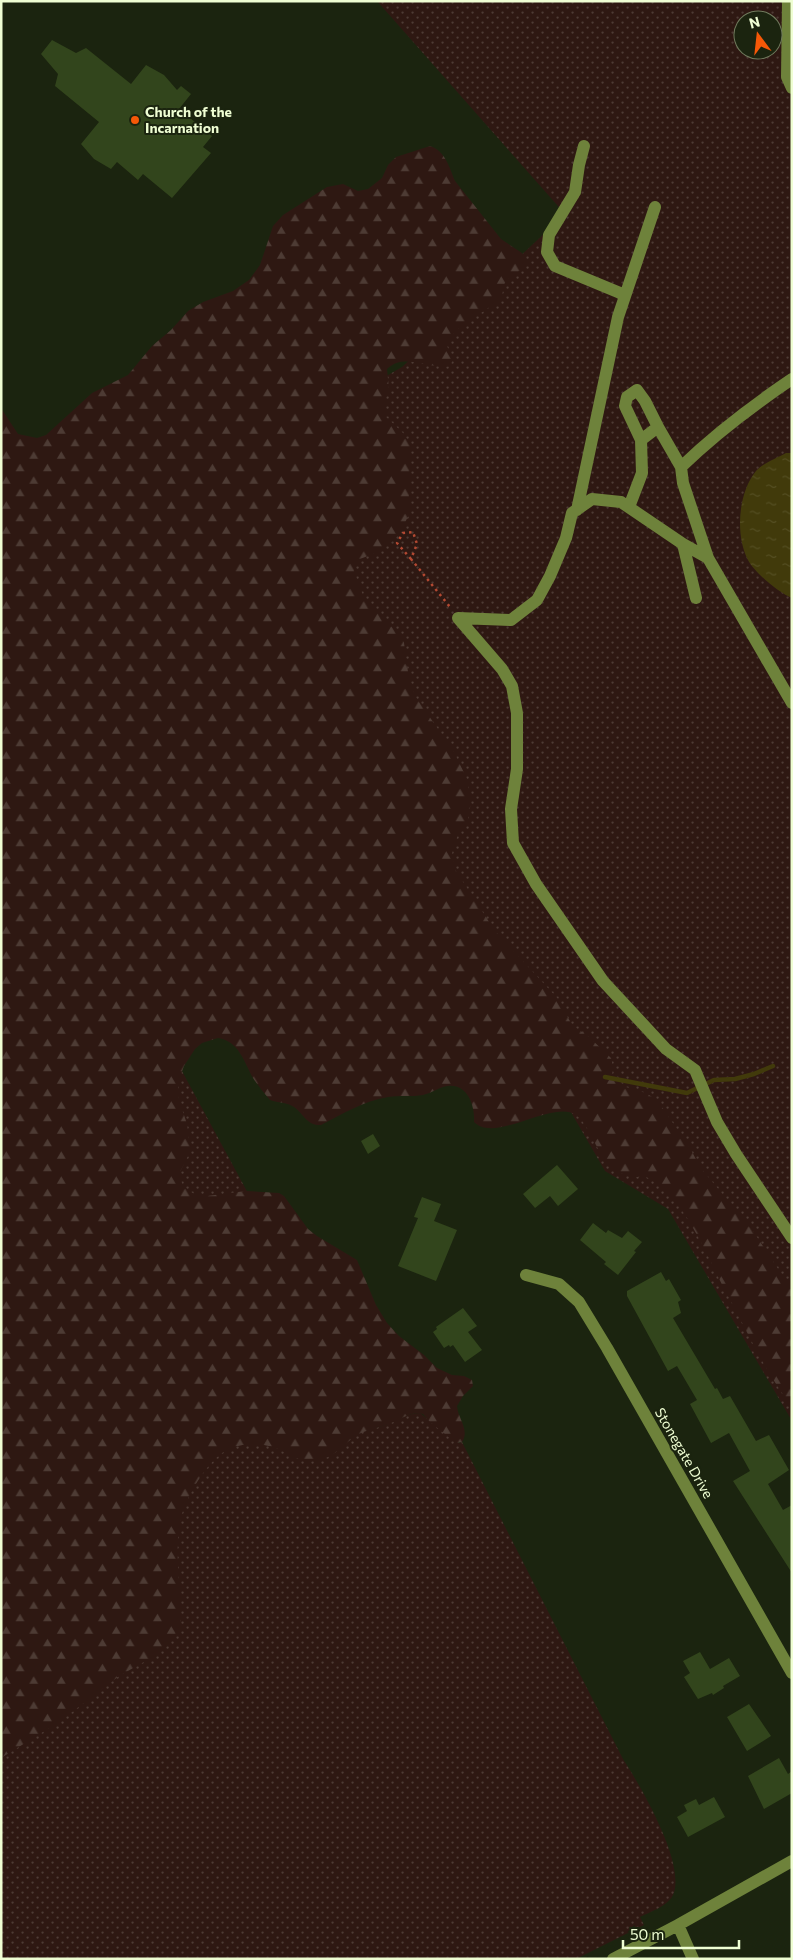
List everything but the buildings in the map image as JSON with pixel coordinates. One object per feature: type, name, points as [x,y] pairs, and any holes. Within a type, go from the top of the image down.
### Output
[{"type":"street","points":[[788,1],[787,77],[792,88]]},
{"type":"street","points":[[584,146],[575,192],[549,235],[547,252],[555,266],[625,295]]},
{"type":"street","points":[[577,510],[618,317],[655,207]]},
{"type":"street","points":[[681,466],[710,439],[754,404],[792,379]]},
{"type":"street","points":[[629,508],[642,473],[642,440],[625,406],[627,396],[637,390],[681,466],[683,483],[708,558],[792,703]]},
{"type":"street","points":[[642,440],[658,427]]},
{"type":"street","points":[[458,618],[511,620],[537,600],[550,576],[566,538],[572,513],[592,500],[621,502],[708,558]]},
{"type":"street","points":[[684,544],[696,598]]},
{"type":"street","points":[[458,618],[502,669],[512,686],[517,713],[517,769],[511,809],[513,843],[536,884],[603,981],[666,1049],[695,1070],[717,1122],[792,1238]]},
{"type":"street","name":"Stonegate Drive","points":[[526,1274],[559,1284],[578,1302],[607,1348],[792,1673]]},
{"type":"street","points":[[613,1959],[792,1861]]},
{"type":"street","points":[[678,1925],[693,1959]]},
{"type":"path","points":[[411,558],[417,544],[413,532],[403,533],[397,543],[458,618]]},
{"type":"green space","points":[[377,1],[792,1],[792,1421],[668,1209],[605,1171],[427,863],[156,1023],[375,1428],[408,1415],[420,1413],[459,1443],[462,1442],[623,1759],[650,1806],[668,1847],[674,1867],[675,1884],[669,1901],[640,1917],[644,1925],[576,1959],[1,1959],[1,587],[143,516],[402,367],[565,214]]},
{"type":"green space","points":[[430,146],[440,151],[455,181],[501,239],[522,253],[524,264],[520,271],[505,283],[501,297],[495,303],[462,325],[455,332],[447,346],[453,359],[450,366],[442,367],[401,362],[387,369],[389,389],[383,407],[385,416],[403,433],[410,444],[409,497],[411,510],[395,539],[378,552],[360,559],[355,565],[354,571],[362,593],[372,607],[397,632],[404,643],[408,672],[415,696],[454,752],[467,779],[471,802],[467,825],[459,832],[453,848],[452,854],[456,871],[495,931],[558,999],[572,1025],[589,1037],[611,1058],[612,1075],[619,1085],[646,1093],[657,1100],[690,1148],[700,1167],[753,1231],[792,1290],[792,1407],[761,1359],[682,1210],[661,1186],[650,1179],[644,1176],[633,1177],[625,1175],[613,1168],[601,1153],[581,1119],[576,1115],[566,1112],[553,1112],[496,1128],[483,1127],[474,1122],[473,1109],[465,1092],[455,1086],[448,1086],[423,1095],[392,1096],[379,1099],[353,1108],[321,1125],[316,1125],[309,1122],[291,1105],[270,1100],[253,1078],[240,1053],[231,1043],[218,1038],[202,1043],[195,1049],[184,1066],[178,1082],[179,1100],[187,1124],[190,1147],[190,1152],[179,1177],[184,1187],[194,1194],[207,1196],[246,1191],[279,1193],[284,1196],[308,1229],[357,1260],[376,1305],[387,1323],[399,1336],[424,1355],[437,1368],[452,1375],[464,1376],[472,1380],[473,1386],[463,1396],[457,1406],[465,1433],[464,1438],[462,1442],[456,1443],[423,1414],[418,1413],[359,1434],[332,1455],[318,1460],[302,1460],[281,1450],[264,1445],[235,1447],[219,1455],[204,1471],[191,1492],[182,1513],[178,1534],[181,1626],[166,1647],[158,1654],[119,1676],[59,1722],[1,1758],[1,408],[18,434],[37,438],[46,435],[92,393],[128,375],[152,346],[171,330],[188,311],[203,302],[233,291],[249,280],[260,265],[273,226],[283,215],[327,187],[343,184],[358,191],[368,189],[382,178],[388,165],[396,157]]},
{"type":"water","points":[[786,453],[792,453],[792,598],[767,582],[751,565],[744,550],[740,527],[742,502],[750,480],[762,466]]},
{"type":"waterway","points":[[605,1077],[687,1093],[714,1080],[735,1079],[773,1066]]},
{"type":"place","name":"Church of the Incarnation","points":[[135,120]]}]
